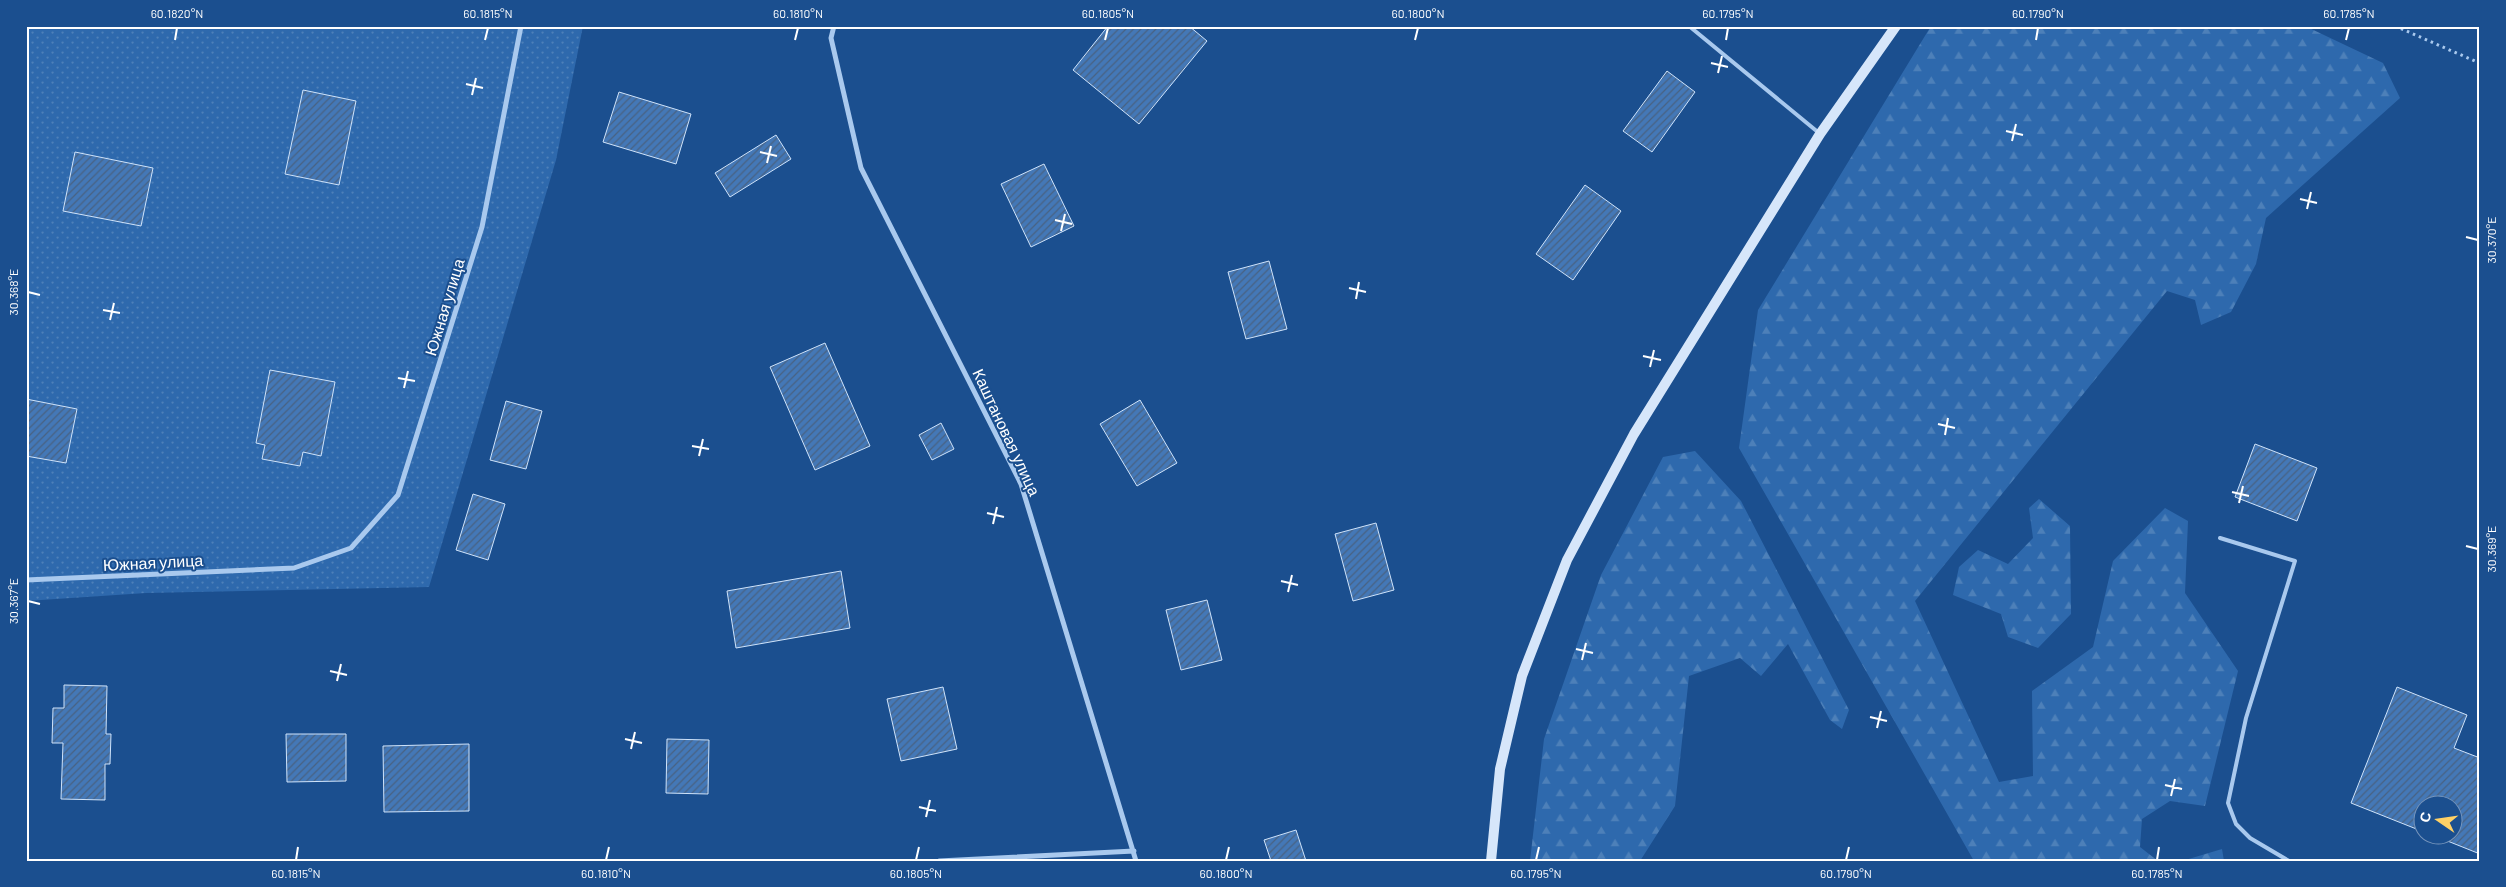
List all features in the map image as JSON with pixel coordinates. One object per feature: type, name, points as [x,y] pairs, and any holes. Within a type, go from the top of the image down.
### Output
[{"type":"main road","points":[[1491,861],[1500,769],[1522,676],[1567,560],[1634,434],[1820,134],[1896,26]]},
{"type":"street","name":"Южная улица","points":[[26,580],[294,568],[351,548],[398,495],[482,227],[522,26]]},
{"type":"street","name":"Каштановая улица","points":[[834,26],[831,38],[862,168],[1021,484],[1136,861]]},
{"type":"street","points":[[940,861],[1134,852]]},
{"type":"lane","points":[[1690,26],[1820,134]]},
{"type":"lane","points":[[2220,538],[2295,561],[2246,718],[2228,803],[2236,824],[2250,838],[2289,861]]},
{"type":"path","points":[[2395,26],[2477,62]]},
{"type":"green space","points":[[26,26],[583,26],[556,160],[429,587],[146,593],[26,601]]},
{"type":"green space","points":[[1931,26],[2305,26],[2383,63],[2400,98],[2266,218],[2256,264],[2231,312],[2201,325],[2195,300],[2167,291],[1915,601],[1999,782],[2033,776],[2032,691],[2093,647],[2113,561],[2165,508],[2188,521],[2185,593],[2238,671],[2205,806],[2170,801],[2142,819],[2140,847],[2158,861],[1974,861],[1739,448],[1758,310]]},
{"type":"green space","points":[[1695,451],[1741,501],[1849,710],[1842,729],[1830,720],[1788,644],[1761,676],[1740,658],[1689,676],[1675,806],[1640,861],[1530,861],[1544,739],[1601,575],[1663,457]]},
{"type":"green space","points":[[2039,499],[2070,526],[2071,614],[2038,648],[2008,637],[2001,614],[1953,595],[1959,567],[1978,550],[2008,564],[2033,538],[2029,508]]},
{"type":"green space","points":[[2222,849],[2224,861],[2182,861]]},
{"type":"building","points":[[1108,26],[1189,26],[1207,41],[1139,124],[1073,70]]},
{"type":"building","points":[[1667,71],[1695,92],[1652,152],[1623,131]]},
{"type":"building","points":[[303,90],[356,101],[339,185],[285,174]]},
{"type":"building","points":[[619,92],[691,114],[676,164],[603,142]]},
{"type":"building","points":[[776,135],[791,159],[730,197],[715,173]]},
{"type":"building","points":[[75,152],[153,168],[141,226],[63,211]]},
{"type":"building","points":[[1044,164],[1074,226],[1031,247],[1001,184]]},
{"type":"building","points":[[1585,185],[1621,211],[1573,280],[1536,254]]},
{"type":"building","points":[[1269,261],[1287,329],[1246,339],[1228,272]]},
{"type":"building","points":[[825,343],[870,446],[815,470],[770,367]]},
{"type":"building","points":[[270,370],[335,382],[321,456],[303,452],[300,466],[262,459],[265,445],[256,443]]},
{"type":"building","points":[[26,399],[77,409],[66,463],[26,456]]},
{"type":"building","points":[[1140,400],[1177,463],[1137,486],[1100,424]]},
{"type":"building","points":[[506,401],[542,411],[526,469],[490,460]]},
{"type":"building","points":[[941,423],[954,449],[932,460],[919,435]]},
{"type":"building","points":[[2255,444],[2317,468],[2297,521],[2235,497]]},
{"type":"building","points":[[473,494],[505,504],[488,560],[456,550]]},
{"type":"building","points":[[1376,523],[1394,590],[1353,601],[1335,534]]},
{"type":"building","points":[[841,571],[850,628],[736,648],[727,591]]},
{"type":"building","points":[[1207,600],[1222,660],[1181,670],[1166,610]]},
{"type":"building","points":[[64,685],[107,686],[106,734],[111,734],[110,764],[105,764],[105,800],[61,799],[63,743],[52,743],[53,708],[64,708]]},
{"type":"building","points":[[943,687],[957,749],[901,761],[887,699]]},
{"type":"building","points":[[2397,687],[2467,715],[2454,748],[2480,758],[2480,854],[2455,844],[2464,844],[2464,794],[2414,794],[2414,828],[2351,803]]},
{"type":"building","points":[[286,734],[346,734],[346,781],[287,782]]},
{"type":"building","points":[[667,739],[709,740],[708,794],[666,793]]},
{"type":"building","points":[[469,744],[469,811],[384,812],[383,746]]},
{"type":"building","points":[[1296,830],[1306,861],[1271,861],[1264,840]]}]
